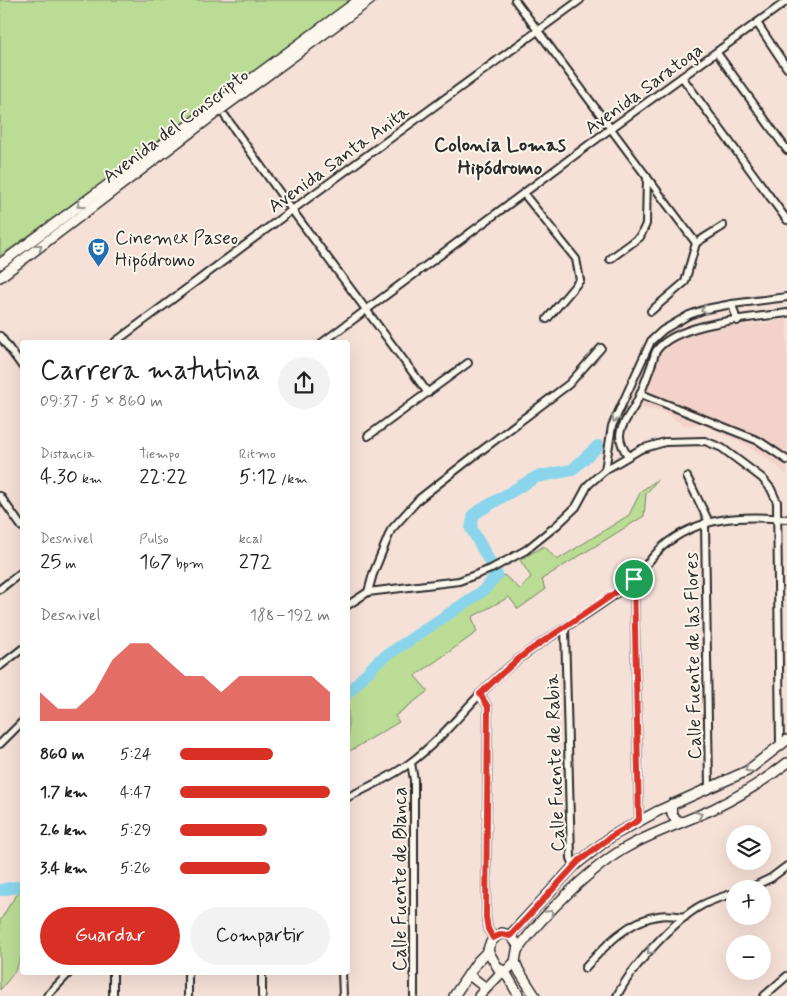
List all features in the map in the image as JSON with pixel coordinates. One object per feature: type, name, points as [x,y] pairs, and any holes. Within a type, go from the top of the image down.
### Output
[{"type":"main road","name":"Avenida del Conscripto","points":[[0,264],[360,0]]},
{"type":"main road","name":"Avenida del Conscripto","points":[[0,276],[220,110],[370,0]]},
{"type":"main road","points":[[510,936],[574,866],[612,836],[672,804],[747,771],[784,743]]},
{"type":"main road","points":[[518,949],[569,894],[604,862],[630,845],[668,827],[712,810],[741,795],[787,763]]},
{"type":"main road","points":[[672,804],[671,813],[673,817],[681,822]]},
{"type":"main road","points":[[658,811],[667,814],[669,819],[668,827]]},
{"type":"main road","points":[[454,996],[488,951],[493,938],[502,934],[510,936],[516,942],[518,949],[516,962],[519,971],[535,996]]},
{"type":"main road","points":[[488,951],[519,996]]},
{"type":"main road","points":[[479,996],[516,962]]},
{"type":"main road","points":[[469,975],[486,988]]},
{"type":"street","points":[[515,0],[696,243]]},
{"type":"street","name":"Avenida Santa Anita","points":[[118,340],[580,0]]},
{"type":"street","name":"Avenida Saratoga","points":[[326,340],[610,129],[787,1]]},
{"type":"street","points":[[757,23],[787,68]]},
{"type":"street","points":[[717,53],[787,150]]},
{"type":"street","points":[[682,77],[787,220]]},
{"type":"street","points":[[225,116],[366,311],[428,393]]},
{"type":"street","points":[[610,259],[640,237],[646,224],[647,177]]},
{"type":"street","points":[[524,194],[576,259],[580,280],[547,318]]},
{"type":"street","points":[[651,312],[685,282],[696,243],[723,226]]},
{"type":"street","points":[[605,470],[612,426],[652,341],[663,330],[690,315],[732,304],[787,297]]},
{"type":"street","points":[[732,304],[737,321]]},
{"type":"street","points":[[628,456],[621,446],[619,436],[641,394],[656,351],[673,336],[690,329],[787,313]]},
{"type":"street","points":[[0,336],[20,363]]},
{"type":"street","points":[[368,592],[373,574],[391,530],[419,500],[570,384],[601,348]]},
{"type":"street","points":[[368,436],[468,362]]},
{"type":"street","points":[[635,375],[646,380]]},
{"type":"street","points":[[641,394],[759,440],[787,460]]},
{"type":"street","points":[[350,604],[368,592],[459,581],[493,568],[526,550],[576,507],[588,485],[605,470],[628,456],[640,449],[673,442],[704,441],[722,448],[762,478],[777,502],[784,743]]},
{"type":"street","points":[[687,477],[707,522]]},
{"type":"street","points":[[0,496],[20,524]]},
{"type":"street","points":[[350,796],[392,776],[411,763],[442,735],[502,672],[634,579],[662,548],[679,534],[707,522],[739,517],[787,519]]},
{"type":"street","name":"Calle Fuente de las Flores","points":[[707,522],[708,788]]},
{"type":"street","points":[[0,589],[20,574]]},
{"type":"street","points":[[634,579],[639,820]]},
{"type":"street","name":"Calle Fuente de Rabia","points":[[565,628],[571,858],[574,866]]},
{"type":"street","points":[[0,666],[20,651]]},
{"type":"street","points":[[480,694],[488,707],[486,917],[488,929],[493,938]]},
{"type":"street","points":[[0,744],[20,724]]},
{"type":"street","name":"Calle Fuente de Blanca","points":[[411,763],[414,780],[414,996]]},
{"type":"street","points":[[767,880],[787,866]]},
{"type":"street","points":[[617,996],[639,962],[664,936],[702,905],[726,896]]},
{"type":"street","points":[[585,968],[625,930],[646,919],[664,915],[685,917]]},
{"type":"street","points":[[47,996],[67,975]]},
{"type":"street","points":[[113,975],[113,996]]},
{"type":"street","points":[[188,975],[188,996]]},
{"type":"street","points":[[262,975],[262,996]]},
{"type":"street","points":[[342,975],[343,996]]},
{"type":"street","points":[[764,996],[787,976]]},
{"type":"shaded area","points":[[787,319],[787,475],[777,466],[742,443],[703,424],[683,425],[664,412],[638,408],[646,393],[646,386],[657,355],[679,337],[731,326]]},
{"type":"green space","points":[[0,0],[355,0],[0,256]]},
{"type":"green space","points":[[657,480],[646,494],[644,516],[542,579],[545,590],[518,609],[509,597],[472,617],[477,632],[415,676],[428,691],[395,716],[399,722],[350,751],[350,689],[377,659],[466,605],[504,575],[520,589],[531,577],[520,560],[544,546],[557,560],[629,515],[641,491]]},
{"type":"green space","points":[[20,891],[20,960],[14,973],[0,990],[0,921]]},
{"type":"waterway","points":[[350,691],[378,661],[483,591],[497,575],[471,528],[474,514],[536,477],[572,470],[598,446]]},
{"type":"waterway","points":[[0,890],[20,886]]},
{"type":"place","name":"Cinemex Paseo Hipódromo","points":[[99,267]]},
{"type":"district","name":"Colonia Lomas Hipódromo","points":[[500,156]]},
{"type":"route","points":[[634,579],[639,820],[612,836],[579,861],[510,936],[502,934],[493,938],[486,923],[488,707],[480,694],[502,672],[526,654],[634,579]]}]
